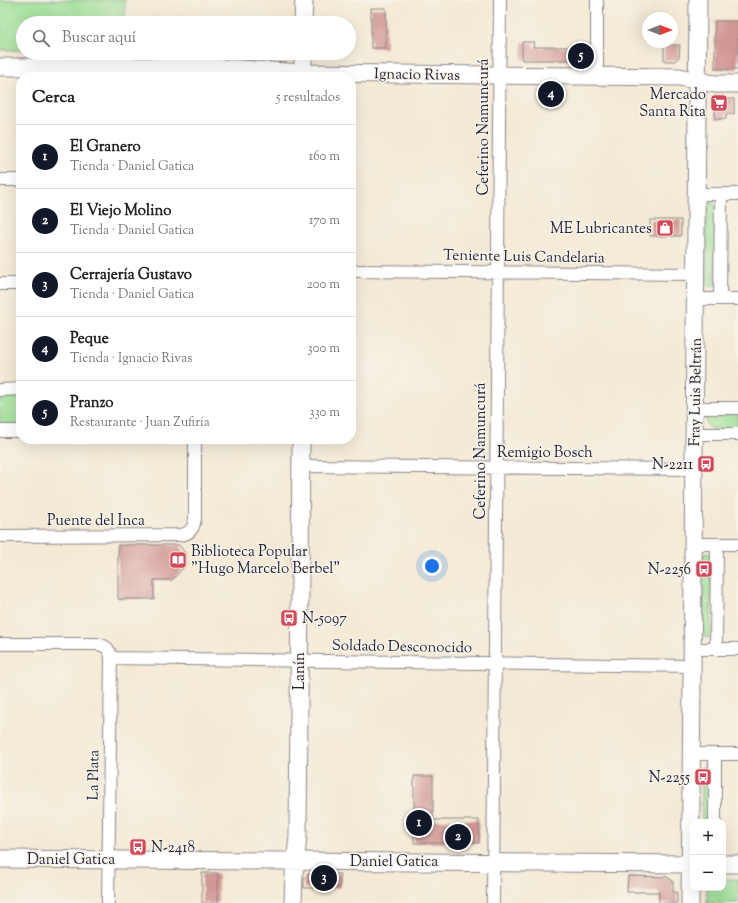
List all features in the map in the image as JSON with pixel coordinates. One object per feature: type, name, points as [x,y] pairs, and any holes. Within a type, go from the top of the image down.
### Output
[{"type":"main road","points":[[304,0],[304,16]]},
{"type":"main road","name":"Fray Luis Beltrán","points":[[692,855],[692,666],[698,0]]},
{"type":"main road","points":[[303,60],[303,72]]},
{"type":"main road","name":"Ignacio Rivas","points":[[0,67],[194,72]]},
{"type":"main road","name":"Ignacio Rivas","points":[[356,75],[679,77],[715,84],[738,84]]},
{"type":"main road","name":"Lanín","points":[[293,903],[295,860],[298,837],[301,444]]},
{"type":"main road","name":"Daniel Gatica","points":[[0,859],[690,864]]},
{"type":"main road","points":[[726,864],[738,864]]},
{"type":"main road","name":"Fray Luis Beltrán","points":[[690,903],[691,891]]},
{"type":"street","name":"Ceferino Namuncurá","points":[[493,903],[500,0]]},
{"type":"street","points":[[597,0],[597,76]]},
{"type":"street","points":[[0,180],[16,180]]},
{"type":"street","points":[[697,194],[738,194]]},
{"type":"street","points":[[720,299],[721,194]]},
{"type":"street","name":"Teniente Luis Candelaria","points":[[356,271],[696,274]]},
{"type":"street","points":[[0,284],[16,284]]},
{"type":"street","points":[[696,299],[738,299]]},
{"type":"street","points":[[0,390],[16,390]]},
{"type":"street","points":[[695,408],[738,408]]},
{"type":"street","points":[[0,431],[16,431]]},
{"type":"street","points":[[694,434],[738,434]]},
{"type":"street","name":"Puente del Inca","points":[[0,536],[180,536],[188,534],[194,527],[195,518],[195,444]]},
{"type":"street","name":"Remigio Bosch","points":[[300,466],[694,469]]},
{"type":"street","points":[[694,544],[738,544]]},
{"type":"street","points":[[716,649],[717,544]]},
{"type":"street","name":"Soldado Desconocido","points":[[0,644],[96,644],[109,653],[299,661],[692,666]]},
{"type":"street","points":[[693,649],[738,649]]},
{"type":"street","name":"La Plata","points":[[108,903],[109,653]]},
{"type":"street","points":[[692,754],[738,754]]},
{"type":"street","points":[[715,819],[716,754]]},
{"type":"green space","points":[[0,0],[125,0],[125,16],[16,16],[16,50],[0,50]]},
{"type":"green space","points":[[711,202],[716,206],[715,286],[712,287],[708,286],[706,283],[706,208]]},
{"type":"green space","points":[[0,395],[16,395],[16,426],[0,426]]},
{"type":"green space","points":[[738,413],[738,430],[710,429],[706,423],[706,418],[710,414]]},
{"type":"green space","points":[[707,553],[712,555],[711,636],[708,638],[705,637],[703,633],[703,558],[704,554]]},
{"type":"green space","points":[[705,764],[709,765],[711,819],[702,819],[702,769]]},
{"type":"green space","points":[[726,879],[738,879],[738,903],[707,903],[707,891],[726,891]]},
{"type":"building","points":[[371,8],[386,8],[386,48],[371,48]]},
{"type":"building","points":[[715,21],[738,21],[738,69],[715,69]]},
{"type":"building","points":[[522,42],[534,42],[533,47],[575,47],[575,43],[586,43],[585,60],[522,60]]},
{"type":"building","points":[[678,45],[680,45],[679,57],[675,61],[664,61],[664,48],[678,48]]},
{"type":"building","points":[[545,87],[557,87],[557,101],[545,101]]},
{"type":"building","points":[[715,99],[734,99],[734,114],[726,114],[726,119],[715,119]]},
{"type":"building","name":"ME Lubricantes","points":[[650,220],[681,220],[681,236],[650,236]]},
{"type":"building","points":[[118,545],[179,545],[185,553],[185,566],[172,580],[154,580],[154,599],[118,599]]},
{"type":"building","points":[[414,776],[433,776],[433,820],[479,820],[479,843],[414,843]]},
{"type":"building","points":[[202,873],[218,873],[218,903],[202,903]]},
{"type":"building","points":[[309,874],[340,874],[340,888],[304,888],[304,879]]},
{"type":"building","points":[[628,876],[667,877],[673,881],[673,892],[677,892],[677,903],[659,903],[659,892],[627,892]]},
{"type":"place","name":"Pranzo","points":[[581,56]]},
{"type":"place","name":"Peque","points":[[551,94]]},
{"type":"place","name":"Mercado Santa Rita","points":[[719,103]]},
{"type":"place","name":"ME Lubricantes","points":[[665,228]]},
{"type":"place","name":"N-2211","points":[[706,464]]},
{"type":"place","name":"Biblioteca Popular \"Hugo Marcelo Berbel\"","points":[[178,560]]},
{"type":"place","name":"N-2256","points":[[704,569]]},
{"type":"place","name":"N-5097","points":[[289,618]]},
{"type":"place","name":"N-2255","points":[[703,777]]},
{"type":"place","name":"El Granero","points":[[419,823]]},
{"type":"place","name":"El Viejo Molino","points":[[458,837]]},
{"type":"place","name":"N-2418","points":[[138,847]]},
{"type":"place","name":"Cerrajería Gustavo","points":[[324,878]]}]
